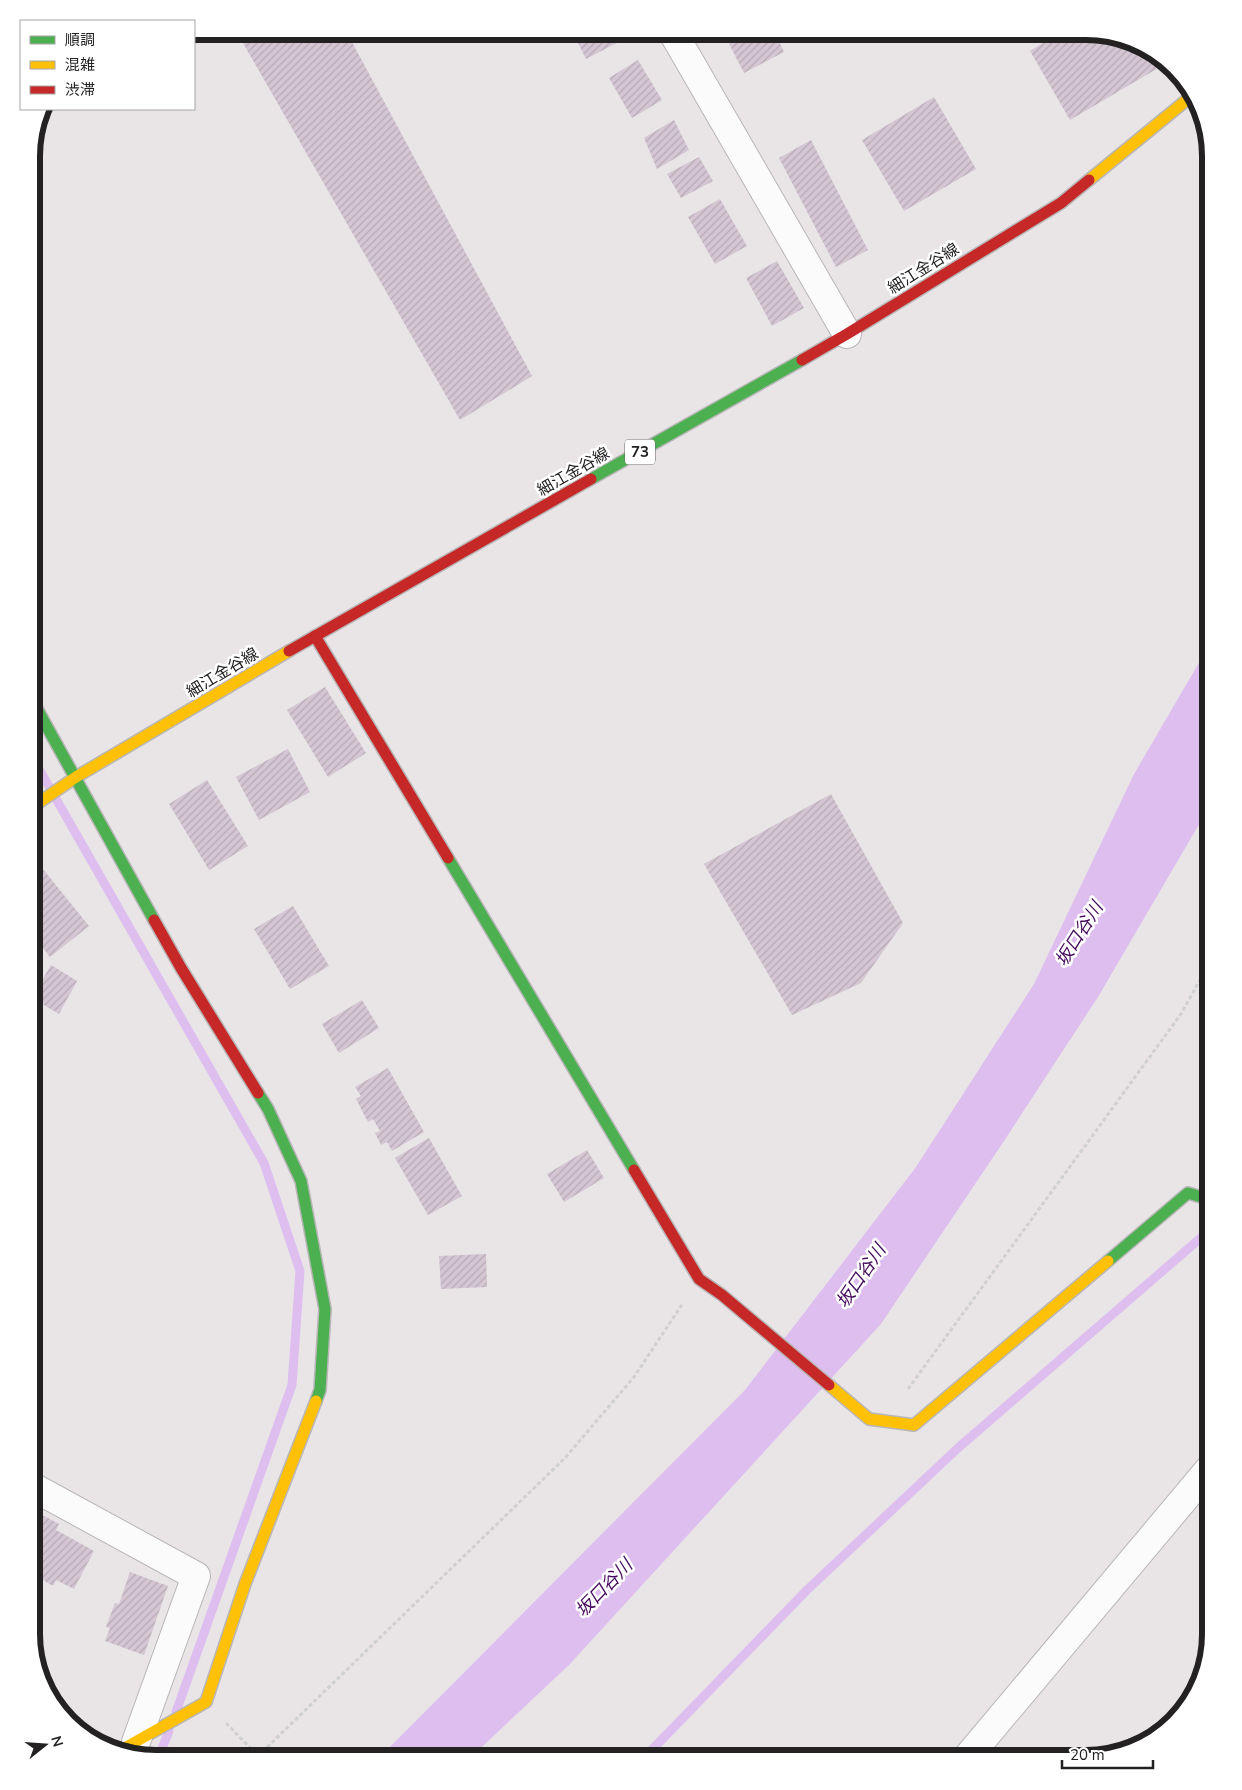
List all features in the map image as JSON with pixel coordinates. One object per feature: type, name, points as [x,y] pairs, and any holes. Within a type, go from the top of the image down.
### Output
[{"type":"street","points":[[677,40],[847,334]]},
{"type":"street","name":"細江金谷線","points":[[40,802],[72,780],[315,636],[847,334],[1061,203],[1187,100]]},
{"type":"street","points":[[315,636],[699,1279],[722,1295],[869,1419],[914,1425],[1188,1193],[1202,1197]]},
{"type":"street","points":[[40,716],[72,780],[181,968],[268,1109],[301,1181],[325,1309],[320,1390],[245,1584],[206,1702],[135,1742]]},
{"type":"street","points":[[974,1750],[1202,1478]]},
{"type":"street","points":[[40,1491],[196,1576],[135,1742]]},
{"type":"path","points":[[885,1422],[1181,1014],[1202,976]]},
{"type":"path","points":[[264,1750],[566,1458],[634,1377],[699,1279]]},
{"type":"path","points":[[206,1702],[252,1750]]},
{"type":"water","name":"坂口谷川","points":[[1202,657],[1202,819],[1098,997],[881,1324],[569,1665],[479,1750],[387,1750],[745,1390],[916,1167],[1034,984],[1134,774]]},
{"type":"building","points":[[241,40],[351,40],[532,376],[460,420]]},
{"type":"building","points":[[576,40],[622,40],[586,59]]},
{"type":"building","points":[[736,40],[778,40],[784,52],[744,73],[729,44]]},
{"type":"building","points":[[1048,40],[1093,40],[1123,46],[1137,52],[1160,67],[1070,120],[1030,51]]},
{"type":"building","points":[[638,60],[662,100],[632,118],[609,78]]},
{"type":"building","points":[[934,97],[976,169],[904,211],[862,140]]},
{"type":"building","points":[[674,120],[689,150],[657,169],[644,138]]},
{"type":"building","points":[[811,140],[868,250],[836,267],[779,158]]},
{"type":"building","points":[[699,157],[713,181],[681,198],[667,174]]},
{"type":"building","points":[[720,199],[747,246],[715,264],[688,217]]},
{"type":"building","points":[[777,261],[804,308],[772,326],[746,278]]},
{"type":"building","points":[[325,687],[366,753],[328,777],[287,710]]},
{"type":"building","points":[[288,749],[310,792],[259,820],[236,777]]},
{"type":"building","points":[[207,780],[248,846],[209,870],[169,804]]},
{"type":"building","points":[[831,794],[903,923],[861,983],[792,1015],[704,864]]},
{"type":"building","points":[[40,865],[89,926],[50,957],[40,944]]},
{"type":"building","points":[[293,906],[329,966],[290,989],[254,929]]},
{"type":"building","points":[[51,965],[77,981],[59,1014],[40,1003],[40,984]]},
{"type":"building","points":[[362,1000],[379,1028],[339,1053],[322,1024]]},
{"type":"building","points":[[388,1068],[424,1132],[392,1151],[387,1142],[381,1145],[375,1133],[380,1131],[373,1119],[368,1122],[356,1099],[361,1096],[355,1087]]},
{"type":"building","points":[[429,1138],[462,1196],[428,1215],[395,1158]]},
{"type":"building","points":[[587,1150],[604,1178],[564,1202],[547,1174]]},
{"type":"building","points":[[486,1254],[487,1287],[441,1289],[439,1256]]},
{"type":"building","points":[[40,1514],[59,1524],[56,1530],[94,1551],[74,1589],[56,1580],[53,1586],[40,1578]]},
{"type":"building","points":[[130,1572],[168,1586],[144,1655],[105,1641],[110,1628],[106,1627],[115,1603],[119,1604]]},
{"type":"waterway","points":[[40,771],[264,1163],[300,1271],[292,1385],[176,1712]]},
{"type":"waterway","points":[[652,1750],[807,1590],[958,1448],[1202,1237]]},
{"type":"waterway","points":[[161,1750],[169,1731]]},
{"type":"traffic: fast","points":[[591,479],[802,360]]},
{"type":"traffic: fast","points":[[40,714],[154,920]]},
{"type":"traffic: fast","points":[[448,858],[634,1170]]},
{"type":"traffic: fast","points":[[258,1093],[268,1109],[301,1181],[325,1309],[320,1390],[316,1401]]},
{"type":"traffic: fast","points":[[1108,1261],[1188,1193],[1202,1197]]},
{"type":"traffic: slow","points":[[1089,180],[1187,100]]},
{"type":"traffic: slow","points":[[40,802],[76,777],[289,651]]},
{"type":"traffic: slow","points":[[829,1385],[869,1419],[914,1425],[1108,1261]]},
{"type":"traffic: slow","points":[[127,1746],[206,1702],[245,1584],[316,1401]]},
{"type":"traffic: jam","points":[[802,360],[1061,203],[1089,180]]},
{"type":"traffic: jam","points":[[289,651],[591,479]]},
{"type":"traffic: jam","points":[[315,636],[448,858]]},
{"type":"traffic: jam","points":[[154,920],[181,968],[258,1093]]},
{"type":"traffic: jam","points":[[634,1170],[699,1279],[722,1295],[829,1385]]}]
